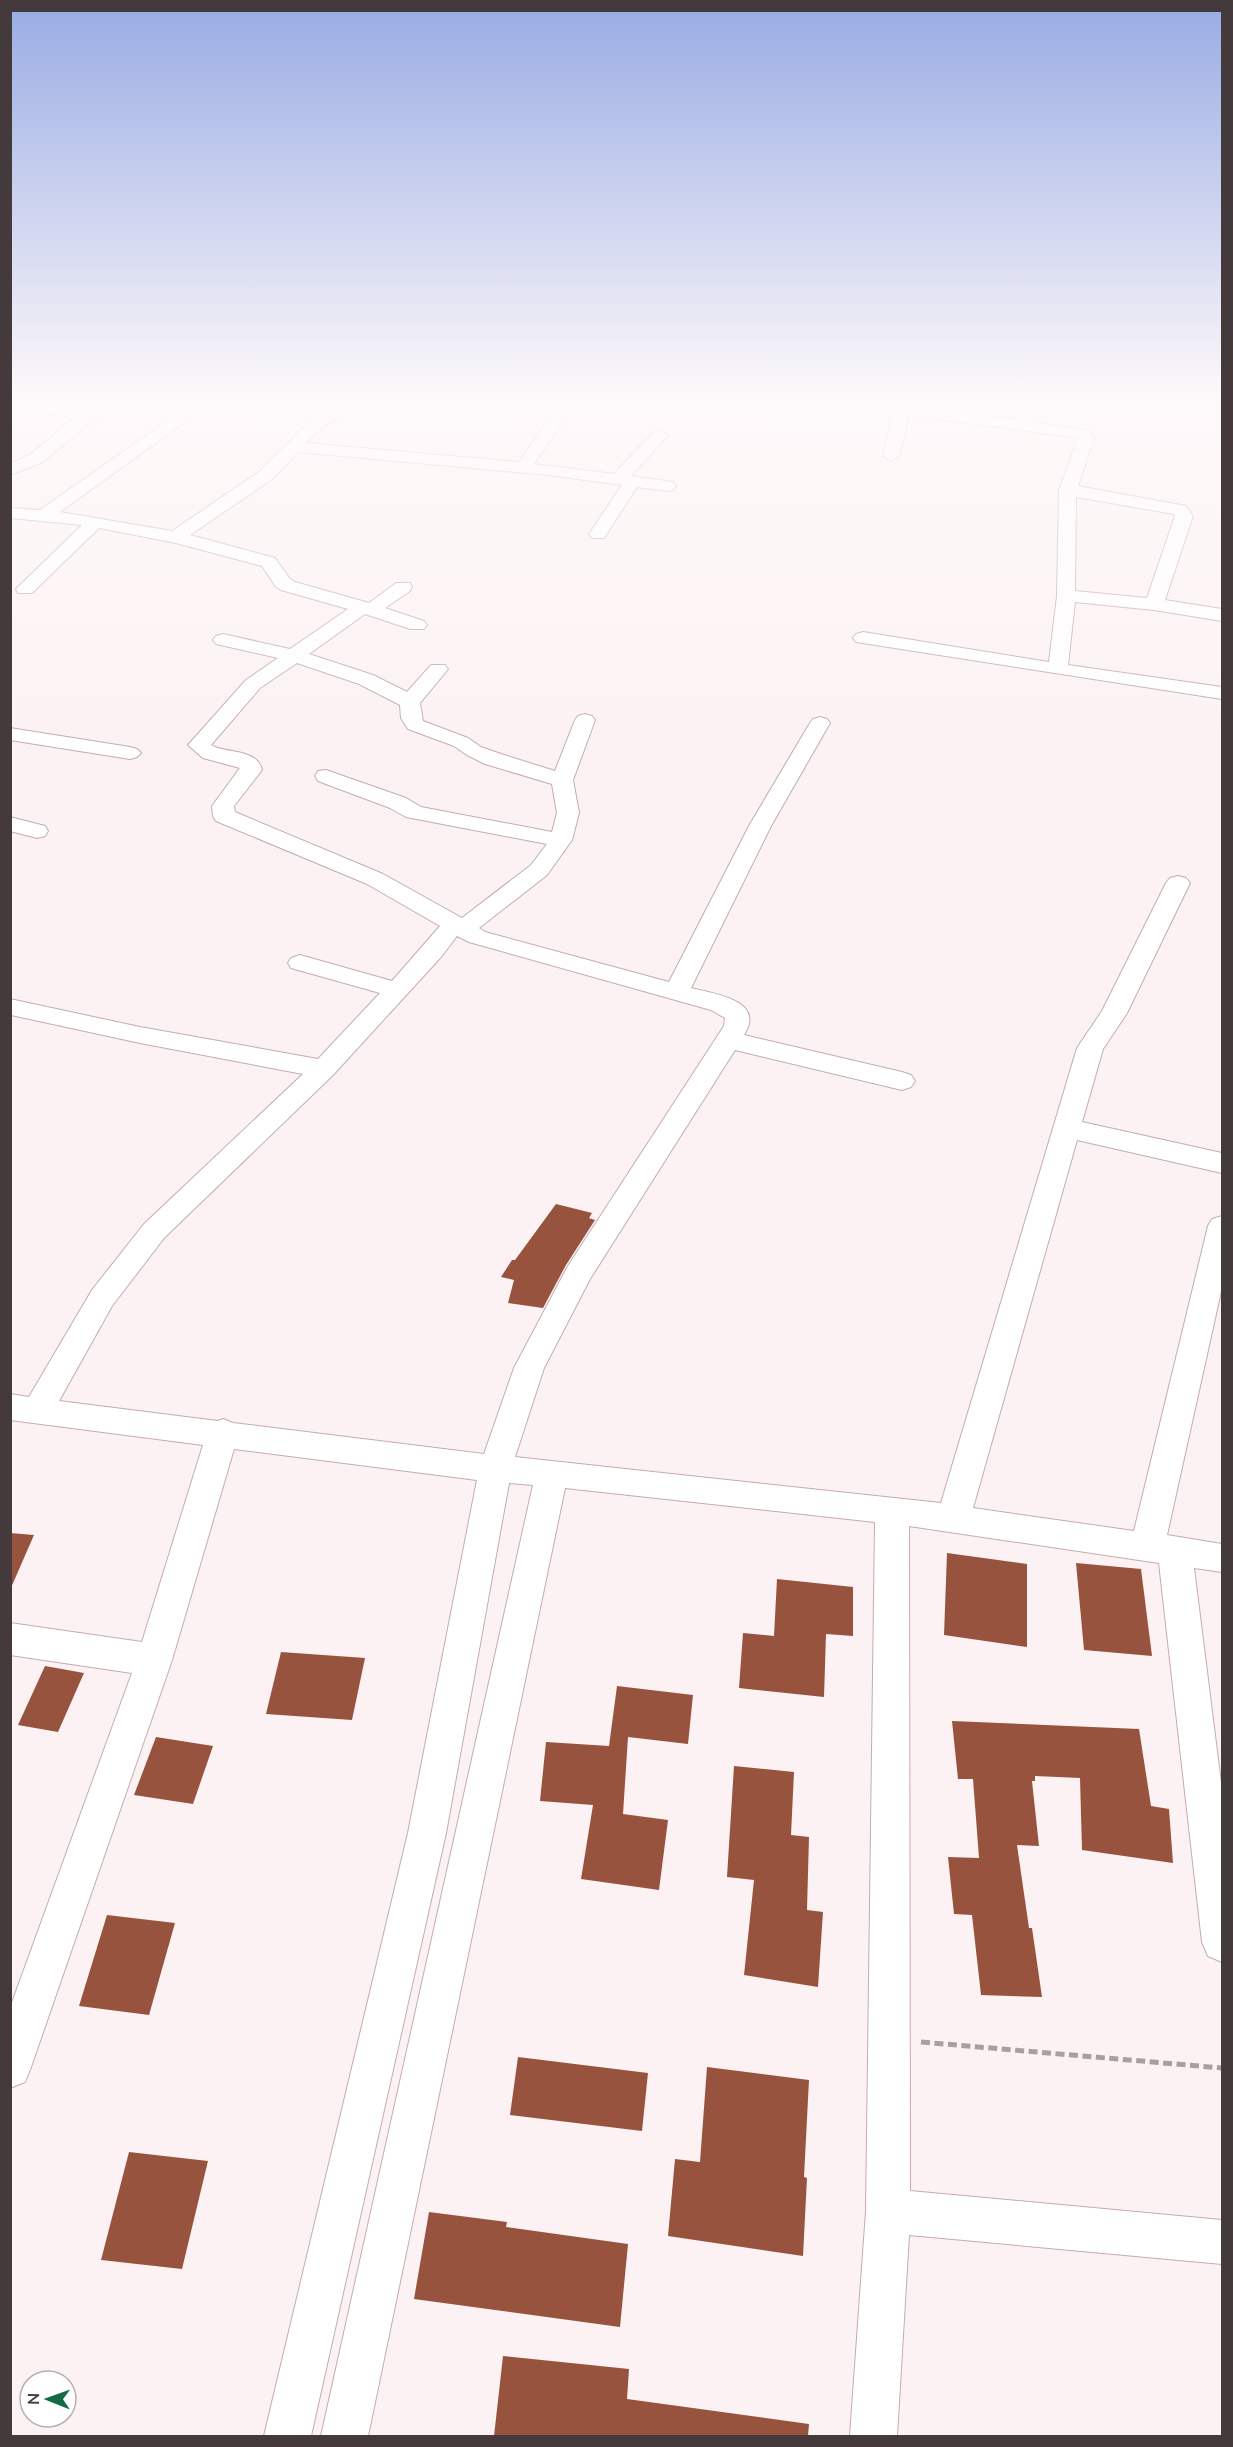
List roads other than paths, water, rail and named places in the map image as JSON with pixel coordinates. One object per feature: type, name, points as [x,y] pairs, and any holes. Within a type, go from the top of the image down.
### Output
[{"type":"street","points":[[46,514],[51,510]]},
{"type":"street","points":[[174,538],[215,510]]},
{"type":"street","points":[[597,534],[610,510]]},
{"type":"street","points":[[1058,669],[1066,596],[1068,510]]},
{"type":"street","points":[[1154,604],[1184,516],[1180,510]]},
{"type":"street","points":[[10,513],[46,514],[174,538],[269,562],[283,583],[288,586],[368,608],[417,625]]},
{"type":"street","points":[[25,589],[94,523]]},
{"type":"street","points":[[288,2436],[428,1833],[495,1469],[529,1368],[578,1274],[728,1040],[738,1018],[733,1010],[720,1004],[477,937],[375,879],[224,816],[223,806],[251,770],[250,765],[245,760],[206,752],[199,746],[253,684],[294,655],[403,587]]},
{"type":"street","points":[[1066,596],[1154,604],[1222,615]]},
{"type":"street","points":[[863,638],[1222,693]]},
{"type":"street","points":[[223,640],[294,655],[387,687],[410,702]]},
{"type":"street","points":[[438,669],[410,702],[411,718],[415,725],[461,742],[474,751],[493,759],[562,780]]},
{"type":"street","points":[[585,720],[562,780],[568,813],[561,840],[539,870],[458,926],[324,1069],[154,1231],[102,1298],[24,1408],[224,1432],[495,1469],[552,1473],[892,1510],[1222,1558]]},
{"type":"street","points":[[676,993],[760,826],[820,723]]},
{"type":"street","points":[[10,734],[130,753]]},
{"type":"street","points":[[326,776],[414,812],[561,840]]},
{"type":"street","points":[[10,824],[37,831]]},
{"type":"street","points":[[953,1520],[1090,1048],[1114,1013],[1179,882]]},
{"type":"street","points":[[300,963],[397,990]]},
{"type":"street","points":[[11,1007],[140,1035],[324,1069]]},
{"type":"street","points":[[728,1040],[902,1081]]},
{"type":"street","points":[[1066,1128],[1222,1163]]},
{"type":"street","points":[[1222,1227],[1161,1550],[1222,1942]]},
{"type":"street","points":[[10,2067],[154,1660],[224,1432]]},
{"type":"street","points":[[345,2436],[552,1473]]},
{"type":"street","points":[[874,2436],[888,2211],[892,1510]]},
{"type":"street","points":[[10,1640],[154,1660]]},
{"type":"street","points":[[888,2211],[1222,2242]]}]
